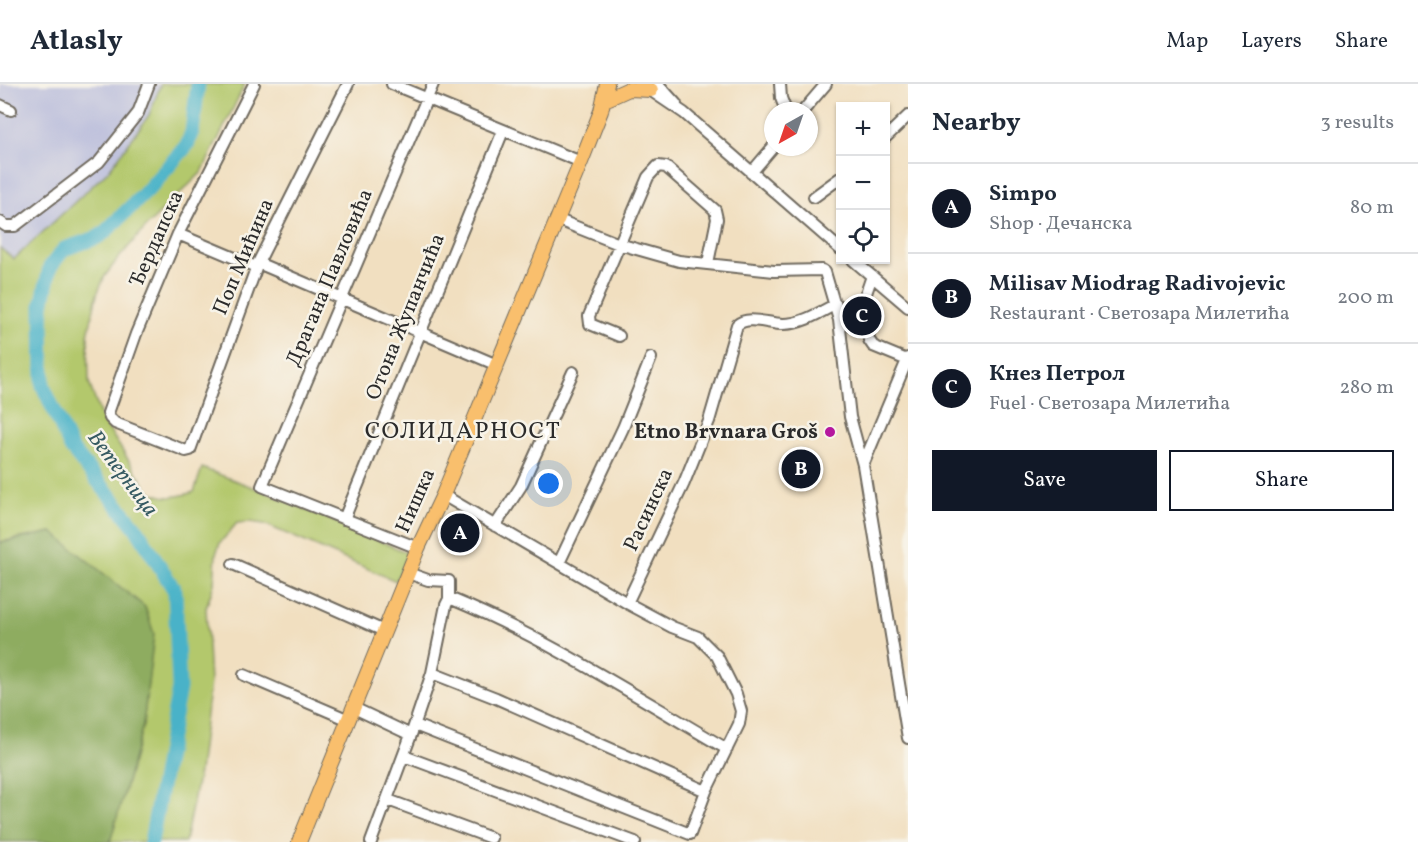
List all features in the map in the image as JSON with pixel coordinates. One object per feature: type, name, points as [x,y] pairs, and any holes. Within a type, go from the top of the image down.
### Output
[{"type":"main road","points":[[601,111],[607,84]]},
{"type":"main road","points":[[601,111],[616,84]]},
{"type":"main road","points":[[609,98],[629,89],[650,86]]},
{"type":"main road","name":"Нишка","points":[[299,842],[418,548],[443,495],[601,111]]},
{"type":"street","points":[[0,222],[6,226],[15,226],[99,162],[138,112],[150,84]]},
{"type":"street","name":"Ђердапска","points":[[188,451],[115,423],[108,416],[136,334],[178,234],[254,84]]},
{"type":"street","name":"Поп Мићина","points":[[188,451],[257,265],[348,84]]},
{"type":"street","points":[[392,84],[580,162]]},
{"type":"street","name":"Драгана Павловића","points":[[344,519],[262,486],[433,84]]},
{"type":"street","points":[[780,84],[783,102]]},
{"type":"street","points":[[811,102],[826,84]]},
{"type":"street","points":[[650,86],[836,246]]},
{"type":"street","points":[[0,105],[12,110]]},
{"type":"street","points":[[890,132],[908,116]]},
{"type":"street","name":"Отона Жупанчића","points":[[344,519],[503,131]]},
{"type":"street","points":[[752,173],[766,156]]},
{"type":"street","points":[[619,336],[595,327],[589,322],[591,311],[648,177],[654,168],[661,166],[673,173],[715,210],[717,219],[708,263]]},
{"type":"street","points":[[814,197],[836,181]]},
{"type":"street","points":[[556,219],[619,244],[679,261],[764,270],[822,270],[825,272],[836,304],[850,417],[863,465],[908,738]]},
{"type":"street","points":[[178,234],[343,299],[496,365]]},
{"type":"street","points":[[858,264],[908,307]]},
{"type":"street","points":[[863,465],[907,359],[873,346],[869,340],[864,299],[872,276]]},
{"type":"street","name":"Расинска","points":[[627,603],[671,511],[710,421],[737,325],[747,321],[773,324],[794,323],[806,320],[836,304]]},
{"type":"street","points":[[559,563],[623,428],[651,358]]},
{"type":"street","points":[[495,526],[521,486],[573,372]]},
{"type":"street","points":[[244,675],[352,714],[413,730],[690,834],[706,791],[739,724],[741,711],[736,694],[717,656],[698,638],[627,603],[443,495]]},
{"type":"street","points":[[344,519],[418,548]]},
{"type":"street","points":[[233,564],[384,632]]},
{"type":"street","points":[[371,842],[405,756],[432,673],[443,615],[449,600],[449,581],[428,580],[408,573]]},
{"type":"street","points":[[449,600],[498,618],[538,639],[727,749]]},
{"type":"street","points":[[432,673],[495,698],[706,791]]},
{"type":"street","points":[[405,756],[635,842]]},
{"type":"street","points":[[388,800],[492,838]]},
{"type":"shaded area","points":[[0,84],[161,84],[149,115],[110,169],[14,259],[0,248]]},
{"type":"green space","points":[[161,84],[245,84],[202,172],[146,227],[117,260],[105,276],[97,294],[88,335],[89,383],[102,419],[147,489],[153,493],[170,497],[194,492],[202,468],[263,491],[408,553],[396,581],[264,524],[237,523],[220,543],[216,554],[214,584],[206,608],[210,682],[199,772],[185,842],[110,842],[143,725],[153,637],[52,532],[0,542],[0,248],[14,259],[110,169],[149,115]]},
{"type":"green space","points":[[52,532],[145,607],[154,634],[143,725],[110,842],[0,842],[0,543]]},
{"type":"waterway","name":"Ветерница","points":[[151,842],[179,688],[175,591],[136,528],[71,448],[43,386],[42,306],[50,267],[64,249],[104,233],[146,192],[187,145],[192,132],[198,84]]},
{"type":"place","name":"Кнез Петрол","points":[[862,316]]},
{"type":"place","name":"Etno Brvnara Groš","points":[[830,432]]},
{"type":"place","name":"Milisav Miodrag Radivojevic","points":[[801,469]]},
{"type":"place","name":"Simpo","points":[[460,533]]},
{"type":"district","name":"СОЛИДАРНОСТ","points":[[463,432]]}]
